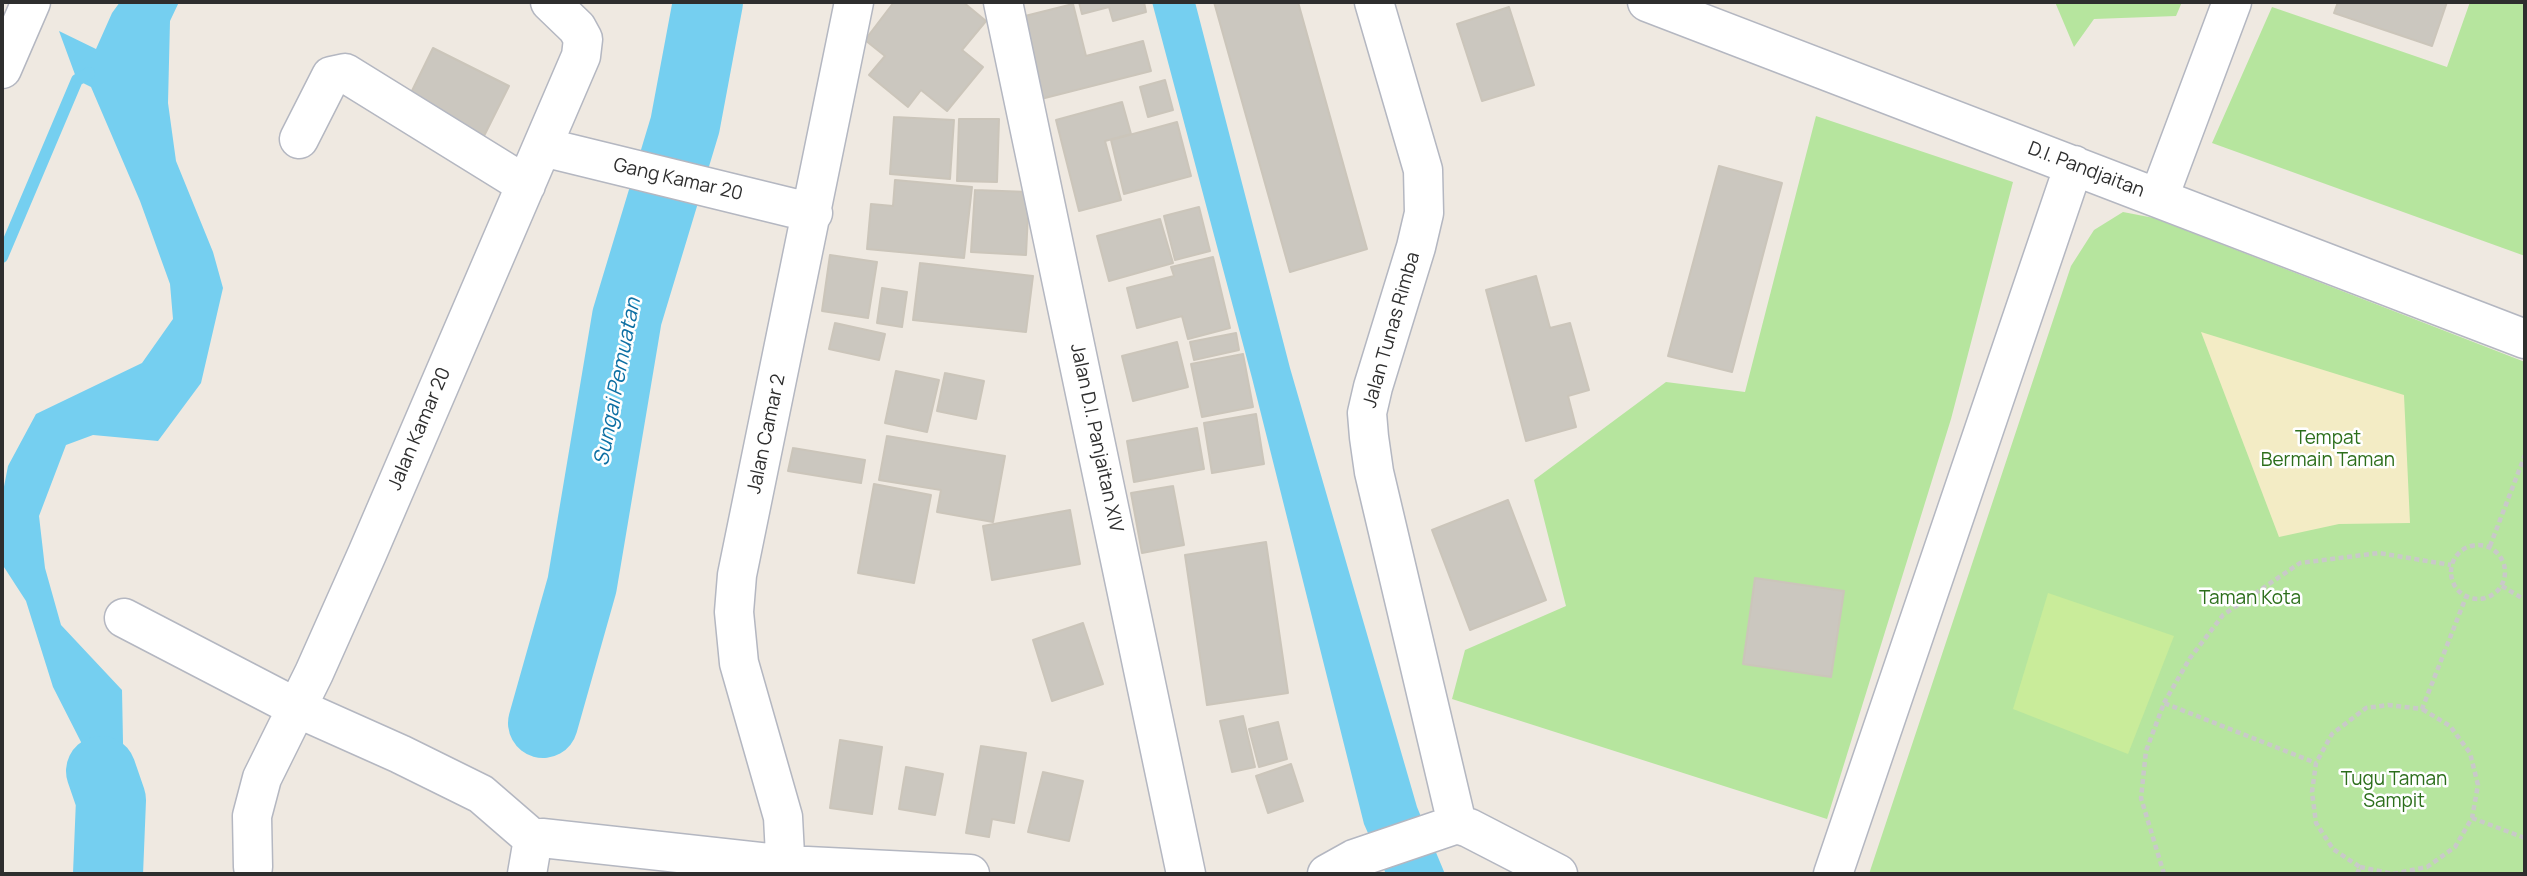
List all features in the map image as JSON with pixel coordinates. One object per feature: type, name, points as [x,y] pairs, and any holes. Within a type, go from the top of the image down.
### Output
[{"type":"street","points":[[2,69],[31,2]]},
{"type":"street","name":"Jalan Kamar 20","points":[[253,867],[252,816],[256,796],[367,554],[583,48],[583,39],[577,28],[550,2]]},
{"type":"street","name":"Jalan Camar 2","points":[[787,870],[783,817],[739,663],[734,612],[737,575],[854,2]]},
{"type":"street","name":"Jalan D.I. Panjaitan XIV","points":[[1003,2],[1186,874]]},
{"type":"street","name":"Jalan Tunas Rimba","points":[[1374,2],[1423,170],[1424,213],[1373,387],[1367,413],[1368,437],[1445,827]]},
{"type":"street","name":"D.I. Pandjaitan","points":[[1647,2],[2525,339]]},
{"type":"street","points":[[2159,197],[2232,2]]},
{"type":"street","points":[[299,139],[331,76],[345,73],[526,185]]},
{"type":"street","name":"Gang Kamar 20","points":[[543,147],[813,213]]},
{"type":"street","points":[[1833,874],[2074,165]]},
{"type":"street","points":[[124,618],[297,708],[481,794],[534,850],[594,844],[787,870],[970,874]]},
{"type":"street","points":[[1340,867],[1445,827],[1469,828],[1558,874]]},
{"type":"path","points":[[2490,547],[2525,454]]},
{"type":"path","points":[[2478,544],[2490,547],[2499,554],[2504,563],[2502,586],[2486,598],[2466,597],[2452,583],[2451,565],[2457,554],[2466,546],[2478,544]]},
{"type":"path","points":[[2164,874],[2141,798],[2146,751],[2164,703],[2190,658],[2223,615],[2300,563],[2379,553],[2451,565]]},
{"type":"path","points":[[2502,586],[2525,600]]},
{"type":"path","points":[[2422,709],[2466,597]]},
{"type":"path","points":[[2164,703],[2316,763]]},
{"type":"path","points":[[2388,705],[2422,709],[2450,726],[2470,753],[2478,785],[2472,818],[2455,847],[2427,867],[2393,874],[2360,867],[2333,849],[2316,823],[2312,792],[2316,763],[2332,734],[2366,708],[2388,705]]},
{"type":"path","points":[[2472,818],[2525,838]]},
{"type":"path","points":[[2357,874],[2360,867]]},
{"type":"green space","points":[[2055,2],[2182,2],[2176,16],[2094,19],[2074,47]]},
{"type":"green space","points":[[2470,2],[2525,2],[2525,256],[2212,143],[2272,7],[2447,67]]},
{"type":"green space","points":[[1816,116],[2013,182],[1951,419],[1827,819],[1452,699],[1465,650],[1566,606],[1534,480],[1666,382],[1745,392]]},
{"type":"green space","name":"Taman Kota","points":[[2123,212],[2154,218],[2525,362],[2525,874],[1869,874],[2071,266],[2094,230]]},
{"type":"green space","points":[[2048,593],[2174,636],[2128,754],[2013,709]]},
{"type":"sand","name":"Tempat Bermain Taman","points":[[2201,332],[2404,395],[2410,523],[2339,524],[2279,537]]},
{"type":"water","points":[[120,2],[179,2],[170,21],[168,103],[176,161],[213,252],[223,288],[201,383],[158,441],[93,435],[66,445],[39,516],[45,568],[61,625],[122,690],[125,847],[141,871],[87,864],[81,742],[53,687],[26,601],[2,564],[2,497],[8,466],[36,414],[142,363],[173,319],[170,284],[140,201],[91,87],[77,80],[59,31],[96,49],[112,13]]},
{"type":"water","points":[[1152,2],[1195,2],[1290,368],[1417,807],[1445,874],[1386,874],[1364,824],[1252,378]]},
{"type":"building","points":[[894,2],[963,2],[986,21],[962,50],[983,67],[947,111],[921,90],[908,107],[869,75],[885,56],[865,40]]},
{"type":"building","points":[[1079,2],[1144,2],[1146,12],[1113,21],[1109,7],[1082,14]]},
{"type":"building","points":[[1214,2],[1298,2],[1367,249],[1290,272]]},
{"type":"building","points":[[2338,2],[2447,2],[2432,46],[2334,13]]},
{"type":"building","points":[[1073,4],[1086,56],[1143,41],[1151,71],[1037,100],[1017,18]]},
{"type":"building","points":[[1509,7],[1534,85],[1482,101],[1457,24]]},
{"type":"building","points":[[433,48],[509,86],[482,140],[406,103]]},
{"type":"building","points":[[1165,80],[1173,110],[1148,117],[1140,87]]},
{"type":"building","points":[[1122,102],[1131,134],[1105,141],[1121,200],[1079,211],[1056,120]]},
{"type":"building","points":[[894,117],[954,120],[950,179],[890,174]]},
{"type":"building","points":[[959,119],[999,119],[997,182],[957,181]]},
{"type":"building","points":[[1177,122],[1191,176],[1124,194],[1111,140]]},
{"type":"building","points":[[1719,166],[1782,183],[1732,372],[1668,356]]},
{"type":"building","points":[[895,180],[972,187],[964,258],[867,249],[871,204],[893,206]]},
{"type":"building","points":[[975,190],[1029,192],[1026,255],[971,252]]},
{"type":"building","points":[[1199,207],[1210,251],[1175,260],[1164,216]]},
{"type":"building","points":[[1160,219],[1173,263],[1109,281],[1097,236]]},
{"type":"building","points":[[830,255],[877,262],[868,318],[822,311]]},
{"type":"building","points":[[1213,257],[1230,328],[1188,339],[1182,316],[1137,328],[1127,288],[1174,276],[1171,267]]},
{"type":"building","points":[[920,263],[1033,276],[1026,332],[913,320]]},
{"type":"building","points":[[1536,276],[1550,328],[1570,323],[1589,390],[1568,396],[1576,427],[1526,441],[1486,290]]},
{"type":"building","points":[[882,288],[907,292],[902,327],[877,323]]},
{"type":"building","points":[[835,323],[885,334],[879,360],[829,349]]},
{"type":"building","points":[[1236,333],[1239,350],[1194,360],[1190,342]]},
{"type":"building","points":[[1177,342],[1188,387],[1133,401],[1122,356]]},
{"type":"building","points":[[1243,354],[1253,407],[1202,417],[1191,364]]},
{"type":"building","points":[[896,371],[939,380],[927,432],[885,423]]},
{"type":"building","points":[[945,373],[984,381],[976,419],[937,411]]},
{"type":"building","points":[[1256,414],[1264,464],[1212,473],[1204,423]]},
{"type":"building","points":[[1197,428],[1204,469],[1134,482],[1127,441]]},
{"type":"building","points":[[887,436],[1005,456],[993,522],[937,512],[941,490],[879,480]]},
{"type":"building","points":[[793,448],[865,460],[861,483],[788,471]]},
{"type":"building","points":[[874,484],[931,495],[914,583],[858,573]]},
{"type":"building","points":[[1173,486],[1184,545],[1142,553],[1131,493]]},
{"type":"building","points":[[1508,500],[1546,600],[1470,630],[1432,530]]},
{"type":"building","points":[[1070,510],[1080,564],[992,580],[983,526]]},
{"type":"building","points":[[1266,542],[1288,693],[1207,705],[1185,555]]},
{"type":"building","points":[[1755,578],[1844,591],[1831,677],[1743,664]]},
{"type":"building","points":[[1083,623],[1103,684],[1052,701],[1033,640]]},
{"type":"building","points":[[1243,716],[1255,767],[1232,772],[1220,721]]},
{"type":"building","points":[[1278,722],[1287,759],[1259,767],[1249,729]]},
{"type":"building","points":[[840,740],[882,747],[872,814],[830,808]]},
{"type":"building","points":[[981,746],[1026,753],[1014,823],[992,819],[989,837],[966,833]]},
{"type":"building","points":[[1291,764],[1303,801],[1268,813],[1256,776]]},
{"type":"building","points":[[906,767],[943,774],[935,815],[899,809]]},
{"type":"building","points":[[1043,772],[1083,781],[1069,841],[1028,832]]},
{"type":"waterway","name":"Sungai Pemuatan","points":[[543,723],[582,585],[627,317],[685,125],[708,2]]},
{"type":"waterway","points":[[2,257],[77,80],[89,73]]},
{"type":"waterway","points":[[101,771],[111,800],[108,874]]},
{"type":"park label","name":"Tugu Taman Sampit","points":[[2394,791]]}]
